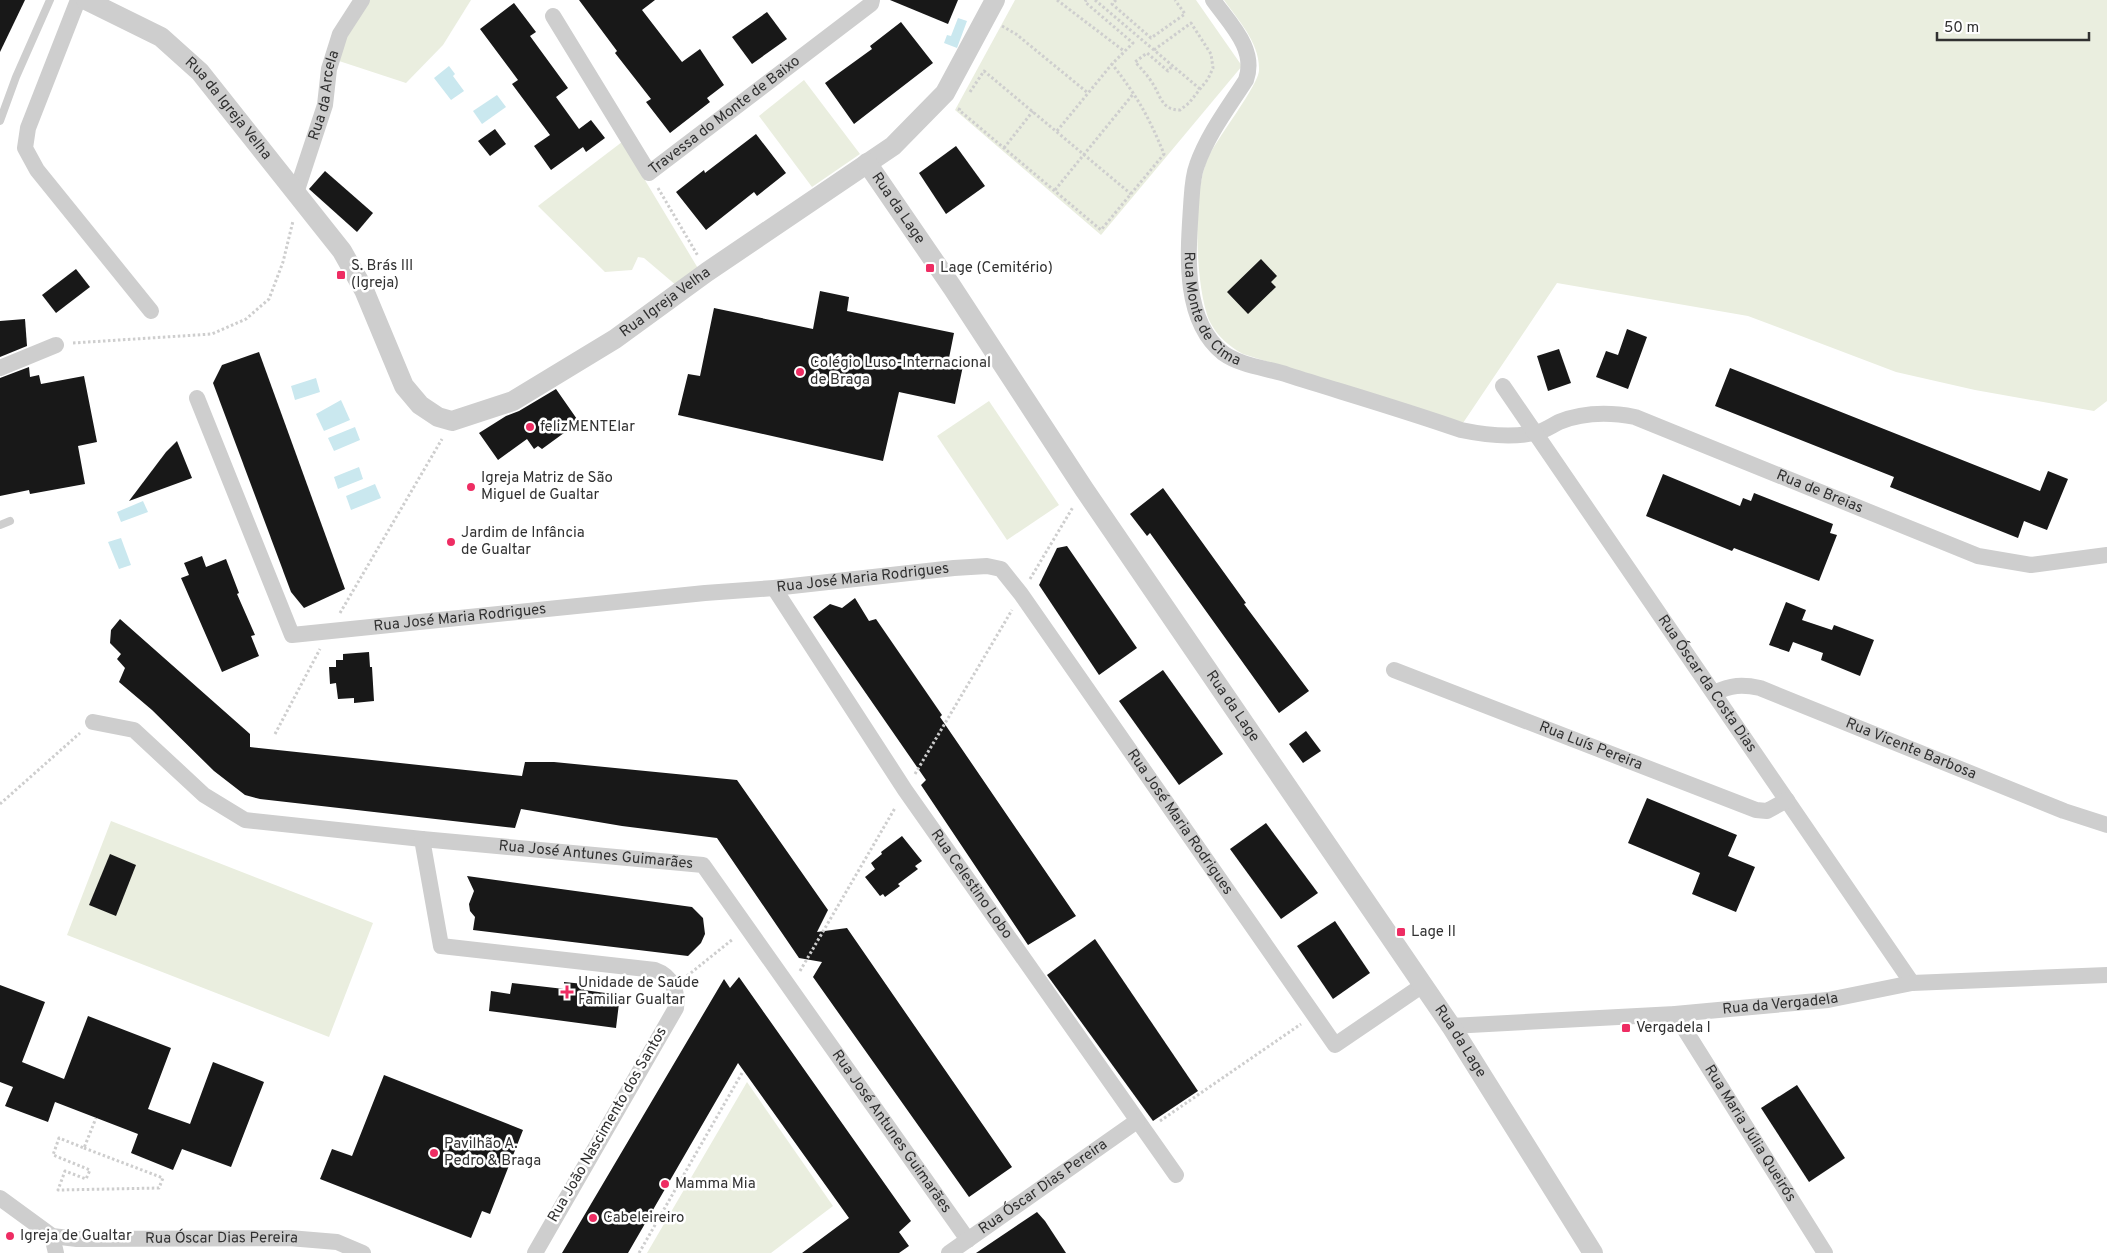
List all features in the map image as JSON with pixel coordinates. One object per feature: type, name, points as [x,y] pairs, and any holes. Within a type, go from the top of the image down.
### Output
[{"type":"street","points":[[78,0],[28,128],[25,148],[37,170],[151,311]]},
{"type":"street","name":"Rua da Igreja Velha","points":[[86,0],[161,37],[200,72],[342,252],[364,290],[404,386],[426,409],[438,418],[452,421]]},
{"type":"street","name":"Rua da Arcela","points":[[296,193],[325,105],[329,70],[340,34],[362,0]]},
{"type":"street","name":"Travessa do Monte de Baixo","points":[[553,16],[649,173],[871,4],[872,0]]},
{"type":"street","name":"Rua Igreja Velha","points":[[452,421],[513,401],[615,339],[707,272],[867,162],[894,146],[946,93],[995,0]]},
{"type":"street","name":"Rua Monte de Cima","points":[[1214,0],[1246,46],[1250,70],[1246,80],[1208,138],[1196,168],[1193,186],[1189,252],[1190,282],[1196,310],[1203,328],[1212,342],[1235,360],[1461,430],[1488,435],[1536,433]]},
{"type":"street","name":"Rua da Lage","points":[[867,162],[952,287],[1084,489],[1451,1026],[1592,1253]]},
{"type":"street","points":[[0,368],[56,346]]},
{"type":"street","name":"Rua Óscar da Costa Dias","points":[[1503,386],[1912,983]]},
{"type":"street","name":"Rua José Maria Rodrigues","points":[[197,398],[292,635],[705,593],[774,588],[846,579],[987,566],[1001,568],[1335,1045],[1423,985]]},
{"type":"street","name":"Rua de Breias","points":[[1536,433],[1560,422],[1598,413],[1616,413],[1635,417],[1978,556],[2031,565],[2107,555]]},
{"type":"street","name":"Rua Celestino Lobo","points":[[774,588],[905,790],[1176,1175]]},
{"type":"street","name":"Rua Luís Pereira","points":[[1394,670],[1756,810],[1767,811],[1787,800]]},
{"type":"street","name":"Rua Vicente Barbosa","points":[[1714,693],[1729,686],[1744,685],[1760,688],[2064,811],[2107,825]]},
{"type":"street","name":"Rua José Antunes Guimarães","points":[[93,722],[134,730],[204,795],[245,820],[422,839],[704,865],[968,1240]]},
{"type":"street","points":[[422,839],[441,946],[655,970],[665,975],[674,986]]},
{"type":"street","name":"Rua da Vergadela","points":[[1451,1026],[1675,1014],[1828,1000],[1912,983],[2107,975]]},
{"type":"street","name":"Rua João Nascimento dos Santos","points":[[535,1253],[676,1008],[674,986]]},
{"type":"street","name":"Rua Maria Júlia Queirós","points":[[1675,1014],[1825,1253]]},
{"type":"street","name":"Rua Óscar Dias Pereira","points":[[949,1253],[1141,1126]]},
{"type":"street","name":"Rua Óscar Dias Pereira","points":[[0,1198],[52,1236],[77,1239],[289,1238],[337,1242],[363,1253]]},
{"type":"street","points":[[52,1236],[56,1253]]},
{"type":"lane","points":[[0,121],[20,68],[50,0]]},
{"type":"lane","points":[[0,525],[10,521]]},
{"type":"path","points":[[1057,0],[1124,51]]},
{"type":"path","points":[[1057,131],[1112,64],[1133,43],[1085,2],[1086,0]]},
{"type":"path","points":[[1116,0],[1112,4],[1151,38],[1184,14],[1175,0]]},
{"type":"path","points":[[1097,1],[1200,89]]},
{"type":"path","points":[[998,23],[1016,34],[1088,93]]},
{"type":"path","points":[[1154,50],[1191,23],[1206,45],[1213,61],[1211,74],[1184,108],[1180,110],[1168,108],[1162,103],[1148,77],[1135,62],[1147,53],[1168,70],[1172,66]]},
{"type":"path","points":[[1137,36],[1142,31]]},
{"type":"path","points":[[964,102],[959,110],[1101,230],[1164,154],[1150,119],[1134,93],[1112,64]]},
{"type":"path","points":[[969,94],[984,71],[1131,194]]},
{"type":"path","points":[[1054,190],[1134,93]]},
{"type":"path","points":[[1004,148],[1033,111]]},
{"type":"path","points":[[649,173],[707,272]]},
{"type":"path","points":[[56,346],[79,342],[212,334],[246,319],[269,299],[283,262],[292,223],[296,193]]},
{"type":"path","points":[[275,734],[330,631],[452,421]]},
{"type":"path","points":[[790,989],[905,790],[1084,489]]},
{"type":"path","points":[[0,804],[93,722]]},
{"type":"path","points":[[674,986],[748,928]]},
{"type":"path","points":[[1141,1126],[1314,1015]]},
{"type":"path","points":[[639,1253],[742,1073]]},
{"type":"path","points":[[84,1148],[96,1118]]},
{"type":"path","points":[[59,1138],[84,1148],[163,1178],[159,1188],[58,1190],[65,1171],[86,1179],[90,1170],[53,1156],[59,1138]]},
{"type":"shaded area","points":[[368,0],[471,0],[443,45],[406,83],[336,60],[352,23]]},
{"type":"shaded area","points":[[1015,0],[1196,0],[1242,66],[1101,235],[955,110]]},
{"type":"shaded area","points":[[1224,0],[2107,0],[2107,401],[2094,411],[1975,390],[1896,372],[1748,316],[1557,283],[1463,423],[1243,354],[1224,341],[1210,322],[1201,287],[1197,240],[1199,193],[1208,158],[1252,87],[1259,70],[1256,50],[1252,41]]},
{"type":"shaded area","points":[[804,80],[860,154],[812,187],[759,116]]},
{"type":"shaded area","points":[[622,142],[699,270],[677,286],[644,258],[638,257],[632,270],[605,272],[538,206]]},
{"type":"shaded area","points":[[989,401],[1059,505],[1007,540],[937,436]]},
{"type":"shaded area","points":[[111,821],[373,923],[329,1037],[67,935]]},
{"type":"shaded area","points":[[747,1082],[833,1206],[771,1253],[647,1253]]},
{"type":"water","points":[[958,18],[967,21],[957,48],[944,43],[947,35],[951,36]]},
{"type":"water","points":[[449,66],[455,74],[453,76],[464,91],[451,100],[434,78]]},
{"type":"water","points":[[497,95],[506,107],[482,124],[473,111]]},
{"type":"water","points":[[316,378],[320,392],[295,400],[291,386]]},
{"type":"water","points":[[341,400],[350,420],[324,431],[316,414]]},
{"type":"water","points":[[355,427],[360,440],[334,451],[328,438]]},
{"type":"water","points":[[359,467],[363,479],[338,489],[334,477]]},
{"type":"water","points":[[375,484],[381,498],[351,510],[346,496]]},
{"type":"water","points":[[143,501],[148,512],[121,522],[117,512]]},
{"type":"water","points":[[121,538],[131,565],[119,569],[108,542]]},
{"type":"building","points":[[0,0],[25,0],[0,52]]},
{"type":"building","points":[[579,0],[655,0],[642,10],[682,62],[700,49],[724,85],[707,98],[710,102],[670,133],[646,102],[651,99],[615,53],[617,51]]},
{"type":"building","points":[[890,0],[958,0],[948,24]]},
{"type":"building","points":[[514,3],[536,32],[530,36],[568,88],[556,97],[579,129],[591,120],[605,138],[586,152],[583,147],[551,170],[534,146],[550,135],[512,84],[518,80],[480,29]]},
{"type":"building","points":[[767,12],[787,39],[752,64],[732,37]]},
{"type":"building","points":[[901,22],[933,63],[854,124],[825,83],[872,49],[870,46]]},
{"type":"building","points":[[495,129],[506,144],[490,156],[478,141]]},
{"type":"building","points":[[756,134],[786,173],[757,196],[754,192],[706,230],[676,192],[704,170],[705,173]]},
{"type":"building","points":[[956,146],[985,186],[946,214],[919,173]]},
{"type":"building","points":[[325,171],[373,213],[357,232],[309,189]]},
{"type":"building","points":[[1261,259],[1277,276],[1271,282],[1276,287],[1248,314],[1227,292]]},
{"type":"building","points":[[76,269],[90,287],[56,313],[42,295]]},
{"type":"building","points":[[820,291],[849,297],[847,311],[954,333],[949,358],[964,361],[955,404],[899,392],[883,461],[678,415],[688,374],[700,376],[714,308],[813,329]]},
{"type":"building","points":[[25,319],[27,346],[0,357],[0,321]]},
{"type":"building","points":[[1627,329],[1647,337],[1628,389],[1596,377],[1606,351],[1618,355]]},
{"type":"building","points":[[1559,349],[1571,383],[1548,391],[1537,356]]},
{"type":"building","points":[[259,352],[345,589],[304,608],[291,592],[213,383],[222,365]]},
{"type":"building","points":[[29,367],[30,377],[39,375],[41,384],[84,376],[97,442],[78,446],[85,484],[30,494],[29,490],[0,496],[0,378]]},
{"type":"building","points":[[1730,368],[2040,491],[2048,471],[2068,479],[2047,530],[2024,521],[2018,538],[1890,487],[1894,477],[1715,406]]},
{"type":"building","name":"felizMENTElar","points":[[556,389],[579,422],[542,449],[538,446],[534,449],[527,439],[498,460],[479,433]]},
{"type":"building","points":[[177,441],[192,478],[129,501],[166,452]]},
{"type":"building","points":[[1663,474],[1740,506],[1743,498],[1751,501],[1754,493],[1833,524],[1830,533],[1837,535],[1819,581],[1734,548],[1732,551],[1646,516]]},
{"type":"building","points":[[1163,488],[1246,603],[1244,604],[1309,691],[1279,713],[1150,533],[1147,536],[1130,514]]},
{"type":"building","points":[[1067,546],[1137,648],[1099,675],[1039,585],[1057,548]]},
{"type":"building","points":[[202,556],[206,567],[226,559],[239,593],[237,594],[255,635],[251,636],[259,656],[222,672],[181,578],[189,575],[184,563]]},
{"type":"building","points":[[855,598],[869,621],[876,619],[942,715],[940,717],[1076,916],[1028,945],[921,785],[926,780],[813,617],[830,604],[842,608]]},
{"type":"building","points":[[1786,602],[1806,610],[1802,620],[1832,630],[1834,625],[1874,640],[1860,676],[1821,660],[1823,653],[1793,642],[1789,652],[1769,645]]},
{"type":"building","points":[[120,619],[250,734],[250,747],[522,776],[525,762],[554,762],[737,780],[828,910],[817,932],[847,928],[1012,1167],[969,1197],[813,977],[822,962],[799,958],[717,838],[622,826],[521,809],[515,828],[260,799],[245,795],[214,771],[152,710],[119,682],[125,668],[117,659],[121,654],[110,643],[111,630]]},
{"type":"building","points":[[369,652],[374,701],[354,703],[354,698],[338,699],[336,683],[330,684],[329,667],[336,667],[336,660],[343,660],[343,654]]},
{"type":"building","points":[[1163,670],[1223,754],[1179,785],[1119,701]]},
{"type":"building","points":[[1306,731],[1321,751],[1303,763],[1289,744]]},
{"type":"building","points":[[1647,798],[1737,835],[1728,856],[1755,867],[1736,912],[1692,894],[1700,873],[1628,843]]},
{"type":"building","points":[[1266,823],[1318,893],[1281,919],[1230,849]]},
{"type":"building","points":[[902,836],[922,861],[915,866],[918,869],[898,884],[900,886],[885,897],[883,894],[880,896],[865,877],[875,869],[871,863],[882,854],[881,852]]},
{"type":"building","points":[[110,854],[136,865],[116,916],[89,905]]},
{"type":"building","points":[[467,876],[692,907],[703,918],[705,934],[701,943],[688,956],[473,930],[475,917],[470,911],[469,904],[474,891]]},
{"type":"building","points":[[1335,921],[1370,973],[1333,999],[1297,946]]},
{"type":"building","points":[[1095,939],[1198,1091],[1153,1121],[1047,975]]},
{"type":"building","points":[[739,977],[911,1221],[899,1232],[909,1246],[899,1253],[802,1253],[849,1218],[738,1063],[628,1253],[562,1253],[724,979],[730,988]]},
{"type":"building","points":[[564,982],[584,984],[584,990],[620,995],[616,1028],[489,1011],[491,991],[510,994],[512,983],[564,989]]},
{"type":"building","points":[[0,985],[45,1002],[22,1062],[64,1079],[88,1016],[171,1048],[148,1109],[190,1124],[213,1062],[264,1082],[231,1167],[182,1149],[173,1170],[131,1153],[138,1134],[55,1102],[48,1122],[5,1106],[13,1087],[0,1082]]},
{"type":"building","name":"Pavilhão A. Pedro & Braga","points":[[384,1075],[523,1130],[490,1214],[482,1211],[471,1238],[320,1179],[332,1149],[352,1156]]},
{"type":"building","points":[[1797,1085],[1845,1158],[1809,1182],[1761,1108]]},
{"type":"building","points":[[1037,1212],[1066,1253],[976,1253]]},
{"type":"place","name":"Lage (Cemitério)","points":[[930,268]]},
{"type":"place","name":"S. Brás III (Igreja)","points":[[341,275]]},
{"type":"place","name":"Colégio Luso-Internacional de Braga","points":[[800,372]]},
{"type":"place","name":"felizMENTElar","points":[[530,427]]},
{"type":"place","name":"Igreja Matriz de São Miguel de Gualtar","points":[[471,487]]},
{"type":"place","name":"Jardim de Infância de Gualtar","points":[[451,542]]},
{"type":"place","name":"Lage II","points":[[1401,932]]},
{"type":"place","name":"Unidade de Saúde Familiar Gualtar","points":[[567,992]]},
{"type":"place","name":"Vergadela I","points":[[1626,1028]]},
{"type":"place","name":"Pavilhão A. Pedro & Braga","points":[[434,1153]]},
{"type":"place","name":"Mamma Mia","points":[[665,1184]]},
{"type":"place","name":"Cabeleireiro","points":[[593,1218]]},
{"type":"place","name":"Igreja de Gualtar","points":[[10,1236]]}]
